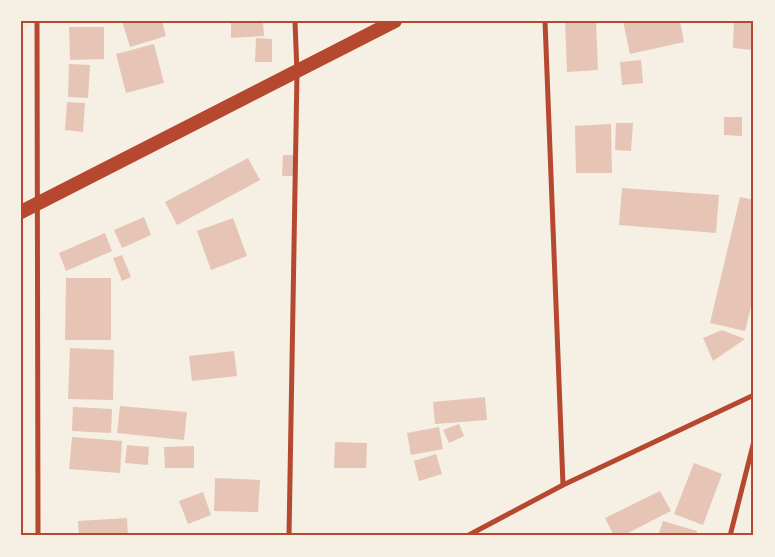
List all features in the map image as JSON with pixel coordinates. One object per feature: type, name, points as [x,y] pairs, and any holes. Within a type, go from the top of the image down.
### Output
[{"type":"highway","points":[[21,212],[297,73],[395,21]]},
{"type":"street","points":[[37,21],[38,536]]},
{"type":"street","points":[[289,536],[297,73],[295,21]]},
{"type":"street","points":[[545,21],[563,485]]},
{"type":"street","points":[[467,536],[563,485],[754,395]]},
{"type":"street","points":[[730,536],[754,440]]},
{"type":"building","points":[[122,21],[162,21],[166,36],[130,47]]},
{"type":"building","points":[[231,21],[263,21],[264,36],[231,38]]},
{"type":"building","points":[[565,21],[596,21],[598,70],[567,72]]},
{"type":"building","points":[[623,21],[680,21],[684,42],[630,54]]},
{"type":"building","points":[[734,21],[754,21],[754,50],[733,48]]},
{"type":"building","points":[[69,27],[104,27],[104,59],[70,60]]},
{"type":"building","points":[[256,38],[272,39],[272,62],[255,62]]},
{"type":"building","points":[[154,44],[164,83],[126,93],[116,54]]},
{"type":"building","points":[[641,60],[643,83],[622,85],[620,62]]},
{"type":"building","points":[[69,64],[90,65],[88,98],[68,97]]},
{"type":"building","points":[[67,102],[85,103],[83,132],[65,130]]},
{"type":"building","points":[[724,117],[742,117],[742,136],[724,135]]},
{"type":"building","points":[[616,123],[633,123],[631,151],[615,150]]},
{"type":"building","points":[[611,124],[612,173],[576,173],[575,126]]},
{"type":"building","points":[[283,155],[294,155],[294,176],[282,176]]},
{"type":"building","points":[[248,158],[260,180],[177,225],[165,202]]},
{"type":"building","points":[[622,188],[719,195],[716,233],[619,225]]},
{"type":"building","points":[[740,197],[754,200],[754,295],[745,331],[710,323]]},
{"type":"building","points":[[144,217],[151,235],[122,248],[114,230]]},
{"type":"building","points":[[233,218],[247,256],[211,270],[197,231]]},
{"type":"building","points":[[105,233],[112,251],[66,271],[59,253]]},
{"type":"building","points":[[122,255],[131,277],[122,281],[113,258]]},
{"type":"building","points":[[66,278],[111,278],[111,340],[65,340]]},
{"type":"building","points":[[722,330],[745,339],[713,361],[703,338]]},
{"type":"building","points":[[70,348],[114,350],[113,400],[68,399]]},
{"type":"building","points":[[234,351],[237,376],[192,381],[189,356]]},
{"type":"building","points":[[485,397],[487,420],[435,424],[433,402]]},
{"type":"building","points":[[120,406],[187,412],[184,440],[117,433]]},
{"type":"building","points":[[73,407],[112,409],[111,433],[72,431]]},
{"type":"building","points":[[459,424],[464,436],[449,443],[443,430]]},
{"type":"building","points":[[439,427],[443,449],[411,455],[407,433]]},
{"type":"building","points":[[72,437],[122,441],[120,473],[69,469]]},
{"type":"building","points":[[335,442],[367,443],[366,468],[334,468]]},
{"type":"building","points":[[127,445],[149,447],[148,465],[125,463]]},
{"type":"building","points":[[194,446],[194,468],[165,468],[164,447]]},
{"type":"building","points":[[436,454],[442,474],[419,481],[414,461]]},
{"type":"building","points":[[694,463],[722,474],[703,525],[674,514]]},
{"type":"building","points":[[215,478],[260,480],[258,512],[214,511]]},
{"type":"building","points":[[660,491],[671,511],[622,536],[614,536],[605,518]]},
{"type":"building","points":[[203,492],[211,515],[188,524],[179,501]]},
{"type":"building","points":[[127,518],[128,536],[79,536],[78,521]]},
{"type":"building","points":[[663,521],[697,531],[696,536],[658,536]]}]
